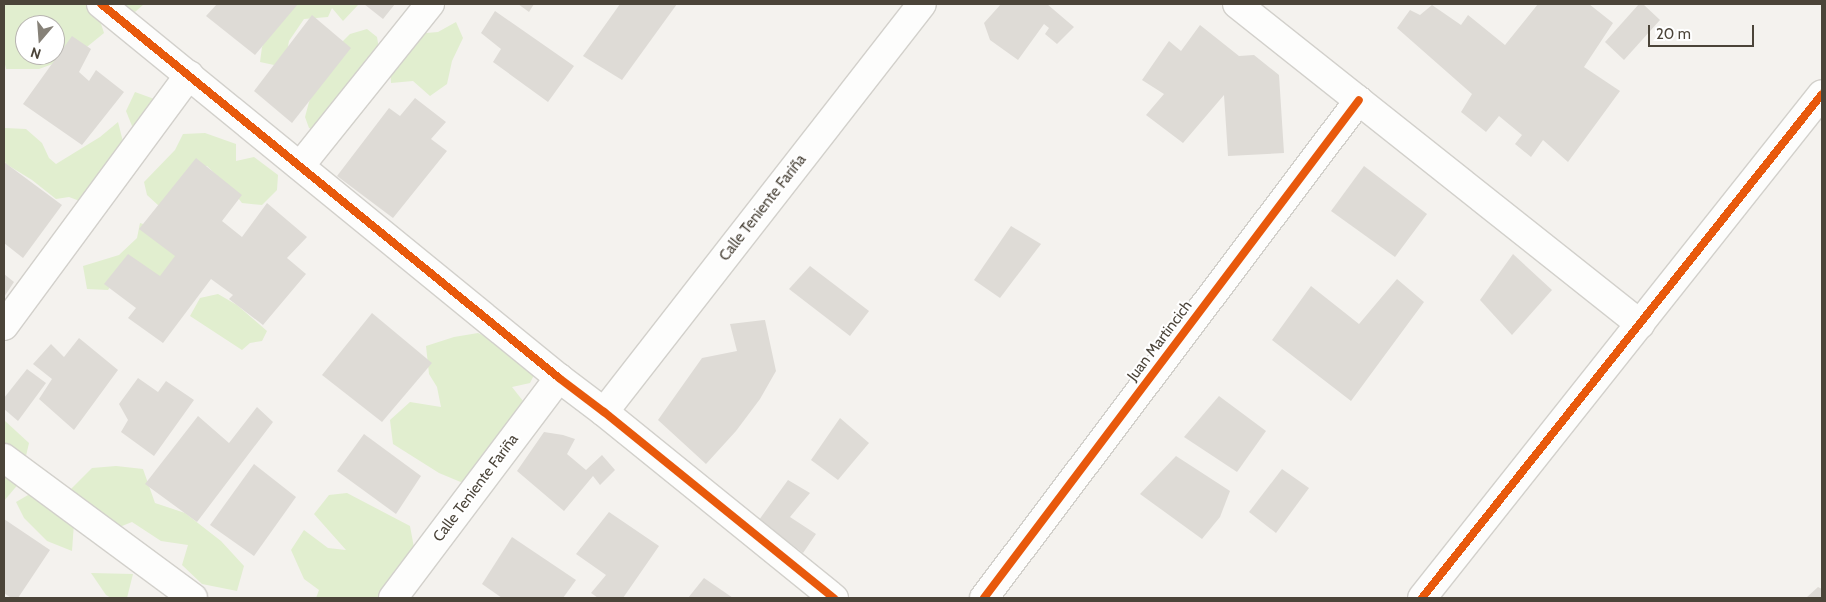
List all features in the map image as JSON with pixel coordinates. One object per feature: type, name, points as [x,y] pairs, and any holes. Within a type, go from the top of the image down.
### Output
[{"type":"street","points":[[101,4],[558,378],[604,412],[834,598]]},
{"type":"street","points":[[300,166],[430,4]]},
{"type":"street","name":"Calle Teniente Fariña","points":[[604,412],[922,4]]},
{"type":"street","points":[[1237,4],[1640,324]]},
{"type":"street","points":[[4,326],[189,75]]},
{"type":"street","points":[[1422,598],[1822,94]]},
{"type":"street","name":"Juan Martincich","points":[[984,598],[1359,100]]},
{"type":"street","name":"Calle Teniente Fariña","points":[[393,598],[558,378]]},
{"type":"street","points":[[4,458],[193,598]]},
{"type":"green space","points":[[4,4],[91,4],[96,8],[104,33],[77,55],[65,59],[65,15],[15,15],[15,65],[50,65],[39,69],[6,69],[4,60]]},
{"type":"green space","points":[[107,4],[144,4],[135,12],[113,8]]},
{"type":"green space","points":[[290,4],[359,4],[343,21],[332,8],[328,17],[304,19],[289,41],[286,57],[274,65],[260,62],[262,47],[283,11]]},
{"type":"green space","points":[[456,22],[463,38],[452,61],[447,84],[430,96],[413,81],[391,83],[390,66],[414,34],[438,32]]},
{"type":"green space","points":[[367,29],[377,37],[379,49],[369,58],[379,75],[366,90],[362,112],[354,123],[328,135],[309,128],[305,117],[309,102],[332,52],[350,34]]},
{"type":"green space","points":[[135,92],[157,100],[134,131],[126,111]]},
{"type":"green space","points":[[118,122],[131,173],[116,199],[101,209],[69,197],[56,199],[32,180],[6,164],[4,159],[5,128],[26,129],[42,143],[49,158],[56,164],[100,137]]},
{"type":"green space","points":[[205,133],[236,144],[236,161],[254,157],[278,175],[277,190],[262,205],[242,203],[231,189],[207,166],[159,206],[147,195],[144,182],[175,150],[183,134]]},
{"type":"green space","points":[[140,223],[159,229],[188,266],[146,282],[120,274],[108,290],[87,289],[83,266],[119,255],[137,238]]},
{"type":"green space","points":[[218,294],[237,305],[267,331],[262,341],[250,343],[242,350],[190,316],[200,298]]},
{"type":"green space","points":[[478,333],[506,346],[537,369],[530,383],[512,387],[527,406],[463,483],[439,473],[393,444],[390,420],[410,402],[441,407],[437,387],[429,374],[426,346],[454,337]]},
{"type":"green space","points":[[4,420],[29,443],[20,482],[4,501]]},
{"type":"green space","points":[[116,466],[143,469],[155,503],[185,513],[221,541],[244,566],[237,591],[202,584],[182,565],[188,545],[161,541],[132,522],[117,528],[71,489],[92,468]]},
{"type":"green space","points":[[35,491],[74,523],[72,551],[47,541],[24,518],[16,502]]},
{"type":"green space","points":[[347,493],[410,526],[415,553],[415,592],[409,598],[316,598],[319,590],[304,579],[291,550],[304,530],[328,548],[346,550],[314,514],[329,495]]},
{"type":"green space","points":[[91,573],[133,574],[127,598],[111,598],[106,595]]},
{"type":"building","points":[[217,4],[298,4],[255,55],[206,16]]},
{"type":"building","points":[[364,4],[395,4],[383,19]]},
{"type":"building","points":[[518,4],[534,4],[529,12]]},
{"type":"building","points":[[620,4],[677,4],[622,80],[583,56]]},
{"type":"building","points":[[1001,4],[1047,4],[1074,27],[1057,44],[1045,34],[1049,28],[1044,24],[1018,60],[990,40],[984,23]]},
{"type":"building","points":[[1538,4],[1589,4],[1613,23],[1584,67],[1620,91],[1568,162],[1543,140],[1531,157],[1515,144],[1522,135],[1499,116],[1486,132],[1461,112],[1472,94],[1397,28],[1410,10],[1420,15],[1432,5],[1461,25],[1468,15],[1505,45]]},
{"type":"building","points":[[1639,4],[1643,4],[1660,20],[1624,60],[1605,42]]},
{"type":"building","points":[[495,11],[574,66],[548,102],[493,62],[501,49],[481,33]]},
{"type":"building","points":[[312,15],[351,48],[292,123],[254,91]]},
{"type":"building","points":[[1200,25],[1239,56],[1254,55],[1279,75],[1284,153],[1228,156],[1224,95],[1183,143],[1146,115],[1164,94],[1142,80],[1169,41],[1181,51]]},
{"type":"building","points":[[72,36],[91,49],[79,72],[89,81],[96,70],[124,92],[82,145],[23,104],[51,65],[65,65],[65,46]]},
{"type":"building","points":[[415,98],[446,122],[431,139],[447,151],[393,218],[337,176],[389,108],[400,116]]},
{"type":"building","points":[[196,158],[242,195],[222,221],[242,237],[267,203],[307,237],[287,258],[306,274],[263,325],[229,299],[233,295],[211,279],[163,343],[128,318],[136,308],[104,284],[128,254],[160,276],[175,256],[139,229]]},
{"type":"building","points":[[4,162],[62,205],[23,258],[4,243]]},
{"type":"building","points":[[1364,166],[1427,214],[1395,257],[1331,211]]},
{"type":"building","points":[[1011,226],[1041,244],[1000,298],[974,280]]},
{"type":"building","points":[[1513,254],[1552,290],[1512,335],[1480,300]]},
{"type":"building","points":[[810,266],[869,311],[850,336],[789,289]]},
{"type":"building","points":[[4,274],[14,282],[4,297]]},
{"type":"building","points":[[1397,279],[1424,302],[1351,401],[1272,340],[1311,286],[1359,324]]},
{"type":"building","points":[[372,313],[432,363],[382,422],[322,375]]},
{"type":"building","points":[[765,320],[776,371],[760,399],[736,431],[706,464],[658,420],[702,358],[737,351],[730,324]]},
{"type":"building","points":[[79,338],[118,370],[74,430],[39,399],[52,379],[33,364],[51,344],[64,357]]},
{"type":"building","points":[[27,369],[46,383],[18,421],[4,409],[4,398]]},
{"type":"building","points":[[138,378],[158,392],[166,381],[194,400],[154,456],[121,432],[128,420],[119,404]]},
{"type":"building","points":[[1219,396],[1266,431],[1237,472],[1184,437]]},
{"type":"building","points":[[257,407],[273,422],[197,522],[145,484],[198,416],[229,443]]},
{"type":"building","points":[[840,418],[869,443],[838,480],[811,460]]},
{"type":"building","points":[[544,432],[575,439],[567,454],[586,470],[602,455],[615,470],[600,485],[593,476],[564,511],[517,471]]},
{"type":"building","points":[[364,434],[421,476],[396,514],[337,471]]},
{"type":"building","points":[[1176,456],[1230,491],[1220,517],[1202,539],[1140,494]]},
{"type":"building","points":[[254,464],[296,497],[254,556],[210,525]]},
{"type":"building","points":[[1282,469],[1309,488],[1276,533],[1249,512]]},
{"type":"building","points":[[788,480],[810,493],[790,517],[816,534],[803,553],[759,520]]},
{"type":"building","points":[[609,512],[659,546],[623,598],[598,598],[591,593],[606,575],[576,554]]},
{"type":"building","points":[[4,519],[50,550],[18,598],[11,598],[4,593]]},
{"type":"building","points":[[512,537],[576,580],[563,598],[502,598],[482,584]]},
{"type":"building","points":[[704,578],[733,598],[688,598]]},
{"type":"building","points":[[1818,587],[1822,589],[1822,598],[1806,598]]},
{"type":"cycle path","points":[[101,4],[559,378],[604,412],[834,598]]},
{"type":"cycle path","points":[[1422,598],[1822,94]]},
{"type":"cycle path","points":[[984,598],[1359,100]]}]
